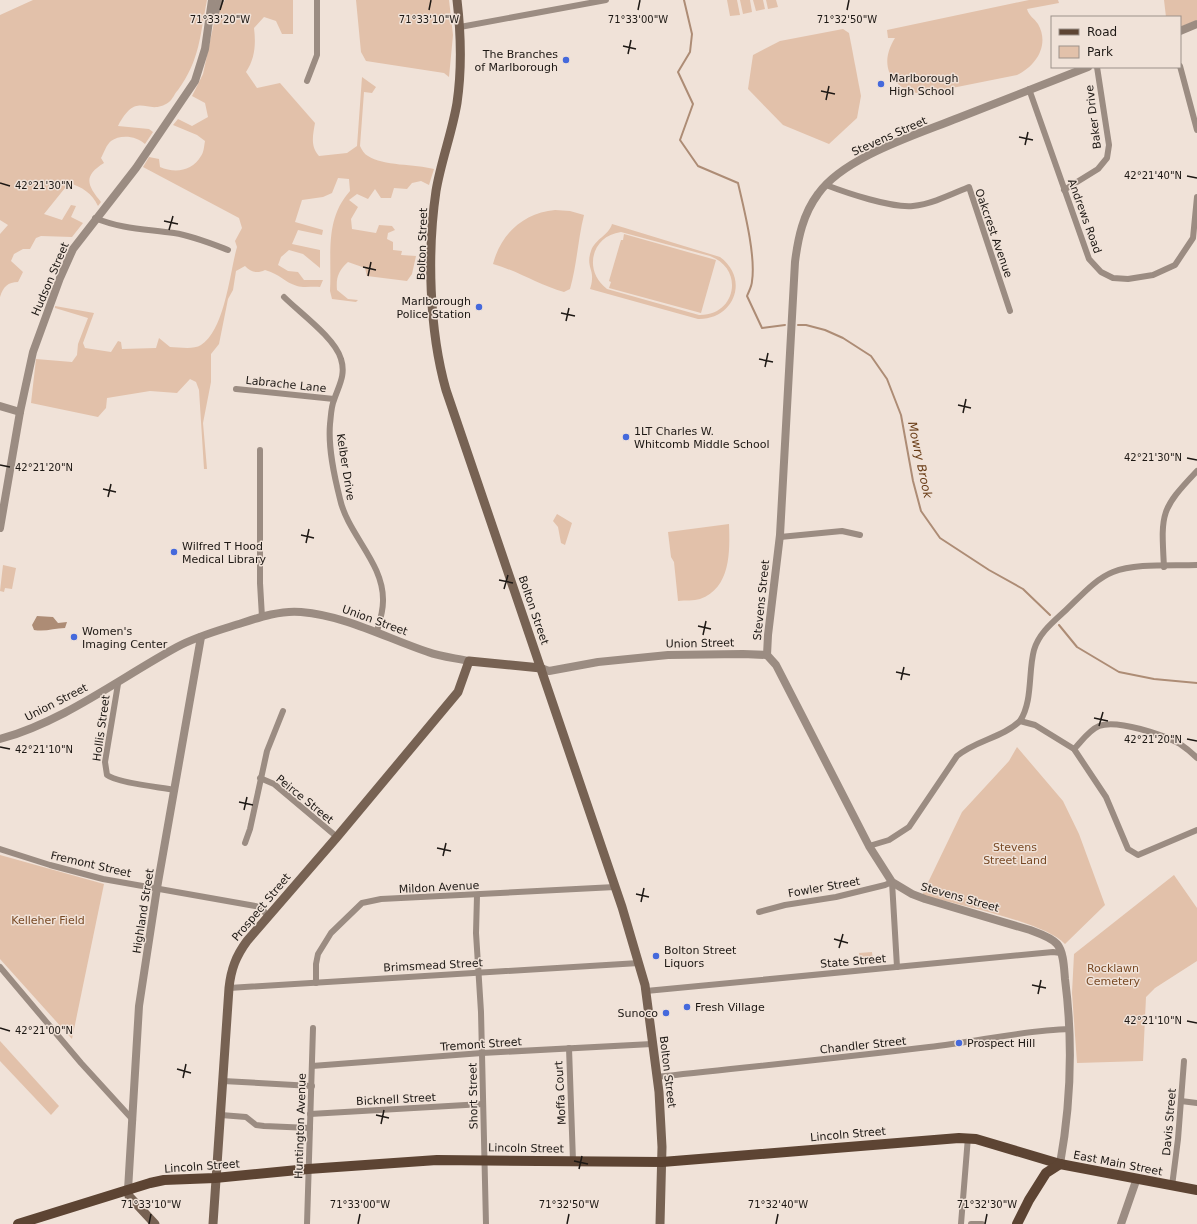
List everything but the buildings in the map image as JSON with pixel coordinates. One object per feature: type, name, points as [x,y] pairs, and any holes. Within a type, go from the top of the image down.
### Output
[{"type":"main road","name":"Bolton Street","points":[[457,0],[460,27],[457,100],[435,202],[432,278],[434,321],[440,366],[446,390],[615,887],[639,962],[646,991],[661,1117],[662,1162],[660,1224]]},
{"type":"main road","name":"Union Street","points":[[469,661],[541,668]]},
{"type":"main road","name":"Prospect Street","points":[[213,1224],[215,1178],[218,1172],[229,988],[231,970],[237,954],[458,692],[469,661]]},
{"type":"main road","name":"Lincoln Street","points":[[18,1224],[164,1180],[215,1178],[404,1162],[484,1160],[662,1162],[968,1137],[1060,1164]]},
{"type":"main road","name":"East Main Street","points":[[1018,1224],[1029,1200],[1046,1173],[1060,1164],[1197,1190]]},
{"type":"main road","points":[[128,1190],[129,1196],[155,1224]]},
{"type":"street","name":"Hudson Street","points":[[0,528],[20,412],[33,352],[45,316],[73,249],[95,218],[136,168],[190,90],[201,65],[209,27],[212,0]]},
{"type":"street","name":"Hudson Street","points":[[209,27],[220,0]]},
{"type":"street","points":[[308,81],[317,54],[317,0]]},
{"type":"street","points":[[460,27],[606,0]]},
{"type":"street","points":[[1181,31],[1197,24]]},
{"type":"street","name":"Stevens Street","points":[[1060,1164],[1066,1135],[1070,1068],[1070,1028],[1064,968],[1057,944],[1044,935],[1009,923],[925,899],[912,894],[892,882],[869,846],[776,665],[767,656],[768,628],[780,537],[795,262],[802,224],[807,213],[818,193],[836,174],[870,155],[1029,89],[1085,68]]},
{"type":"street","name":"Baker Drive","points":[[1064,190],[1098,169],[1107,158],[1109,145],[1097,68]]},
{"type":"street","points":[[1181,68],[1197,130]]},
{"type":"street","name":"Andrews Road","points":[[1029,89],[1089,259],[1101,272],[1113,278],[1128,279],[1153,275],[1174,265],[1193,238],[1197,197]]},
{"type":"street","name":"Oakcrest Avenue","points":[[826,185],[898,206],[913,206],[969,187],[1010,311]]},
{"type":"street","points":[[95,218],[112,225],[128,228],[177,233],[203,240],[228,250]]},
{"type":"street","name":"Kelber Drive","points":[[284,297],[324,335],[339,352],[343,376],[334,400],[330,436],[336,484],[345,515],[359,543],[370,559],[381,588],[383,600],[382,615],[377,631]]},
{"type":"street","name":"Labrache Lane","points":[[236,389],[334,400]]},
{"type":"street","points":[[0,406],[20,412]]},
{"type":"street","points":[[260,450],[260,583],[262,617]]},
{"type":"street","points":[[1164,567],[1162,520],[1173,496],[1197,471]]},
{"type":"street","points":[[780,537],[842,531],[860,535]]},
{"type":"street","points":[[869,846],[889,840],[909,827],[950,765],[966,748],[1012,728],[1020,721],[1025,714],[1035,648],[1042,633],[1091,586],[1112,572],[1138,567],[1197,565]]},
{"type":"street","name":"Union Street","points":[[0,739],[31,729],[118,684],[178,646],[262,617],[300,612],[331,617],[377,631],[428,652],[469,661]]},
{"type":"street","name":"Highland Street","points":[[128,1190],[139,1006],[157,888],[201,637]]},
{"type":"street","name":"Union Street","points":[[541,668],[549,671],[598,662],[668,656],[743,654],[767,656]]},
{"type":"street","name":"Hollis Street","points":[[118,684],[106,762],[107,775],[121,781],[175,790]]},
{"type":"street","points":[[245,843],[250,830],[267,751],[283,711]]},
{"type":"street","points":[[1020,721],[1035,725],[1074,749],[1106,797],[1128,849],[1132,853],[1138,855],[1197,830]]},
{"type":"street","points":[[1074,749],[1096,728],[1108,724],[1142,730],[1165,737],[1180,744],[1197,758]]},
{"type":"street","name":"Peirce Street","points":[[260,778],[274,784],[337,837]]},
{"type":"street","name":"Fremont Street","points":[[0,849],[76,873],[261,907],[268,917]]},
{"type":"street","points":[[892,882],[897,967]]},
{"type":"street","name":"Fowler Street","points":[[759,912],[785,905],[836,897],[886,886],[892,882]]},
{"type":"street","name":"Mildon Avenue","points":[[316,983],[316,964],[323,945],[331,933],[362,903],[381,900],[477,896],[615,887]]},
{"type":"street","name":"Short Street","points":[[477,896],[476,933],[482,1054],[486,1224]]},
{"type":"street","name":"State Street","points":[[646,991],[1053,952],[1061,954]]},
{"type":"street","name":"Brimsmead Street","points":[[229,988],[639,962]]},
{"type":"street","points":[[0,967],[81,1063],[133,1120]]},
{"type":"street","name":"Huntington Avenue","points":[[307,1224],[313,1028]]},
{"type":"street","name":"Chandler Street","points":[[657,1077],[977,1042],[1044,1029],[1070,1028]]},
{"type":"street","name":"Tremont Street","points":[[312,1066],[568,1048],[652,1044]]},
{"type":"street","name":"Moffa Court","points":[[568,1048],[573,1161]]},
{"type":"street","name":"Davis Street","points":[[1172,1186],[1184,1061]]},
{"type":"street","points":[[223,1081],[312,1086]]},
{"type":"street","points":[[1181,1102],[1197,1103]]},
{"type":"street","name":"Bicknell Street","points":[[310,1114],[483,1104]]},
{"type":"street","points":[[221,1115],[246,1117],[256,1125],[310,1128]]},
{"type":"street","points":[[961,1224],[968,1137]]},
{"type":"street","points":[[1121,1224],[1137,1178]]},
{"type":"street","points":[[971,1224],[982,1224]]},
{"type":"green space","points":[[33,0],[207,0],[201,36],[195,58],[185,79],[172,98],[169,102],[161,106],[137,106],[131,108],[118,126],[149,129],[153,132],[145,144],[138,139],[128,137],[119,137],[111,141],[101,158],[104,163],[93,172],[89,181],[90,186],[101,202],[98,206],[93,197],[86,191],[69,183],[44,214],[62,220],[71,205],[76,206],[71,217],[83,223],[72,237],[41,236],[36,238],[30,249],[23,249],[14,254],[11,261],[23,272],[18,282],[11,283],[6,286],[0,297],[0,234],[8,225],[0,220],[0,15]]},
{"type":"green space","points":[[225,0],[293,0],[293,34],[282,34],[276,21],[264,17],[254,28],[254,51],[246,72],[257,88],[280,83],[315,123],[313,144],[319,156],[347,153],[357,146],[362,77],[376,87],[372,93],[364,92],[360,146],[363,152],[368,156],[382,162],[434,169],[429,185],[421,181],[412,183],[407,189],[394,188],[391,198],[381,198],[375,189],[368,199],[357,194],[349,200],[358,207],[351,219],[352,229],[376,233],[379,225],[392,226],[395,230],[388,233],[387,239],[393,242],[393,250],[402,251],[401,255],[416,256],[412,274],[407,281],[367,276],[365,268],[348,262],[338,275],[337,290],[348,299],[358,300],[356,302],[332,299],[330,291],[330,251],[333,226],[336,214],[350,191],[349,179],[338,178],[332,193],[323,197],[302,200],[295,222],[323,230],[322,235],[298,230],[292,244],[320,250],[320,268],[303,254],[289,250],[281,257],[278,265],[288,271],[298,272],[304,280],[323,280],[320,287],[297,286],[265,270],[254,272],[245,266],[236,271],[233,290],[228,299],[219,344],[211,354],[211,382],[203,423],[207,469],[204,469],[199,390],[196,382],[190,379],[177,393],[150,391],[107,398],[106,408],[98,417],[31,403],[36,359],[72,362],[77,355],[78,344],[88,318],[55,308],[55,306],[94,313],[83,343],[85,348],[111,352],[118,341],[121,342],[122,349],[156,348],[159,338],[170,347],[198,347],[209,337],[216,327],[229,285],[237,247],[235,241],[242,228],[239,218],[143,167],[149,157],[159,159],[160,167],[165,169],[182,170],[193,165],[202,154],[205,141],[197,135],[173,125],[178,119],[192,126],[208,117],[205,103],[192,96],[203,74],[215,18]]},
{"type":"green space","points":[[356,0],[449,0],[453,35],[449,77],[444,73],[366,61],[361,52]]},
{"type":"green space","points":[[727,0],[737,0],[740,15],[730,16]]},
{"type":"green space","points":[[740,0],[750,0],[752,12],[743,14]]},
{"type":"green space","points":[[753,0],[763,0],[765,9],[756,11]]},
{"type":"green space","points":[[766,0],[776,0],[778,7],[768,9]]},
{"type":"green space","points":[[1029,0],[1058,0],[1059,3],[1027,9],[1038,24],[1041,32],[1042,47],[1039,54],[1030,66],[1017,75],[922,94],[902,87],[890,74],[888,57],[890,48],[895,38],[888,38],[887,30]]},
{"type":"green space","points":[[1164,0],[1197,0],[1197,20],[1181,27],[1181,16],[1166,16]]},
{"type":"green space","points":[[843,29],[849,33],[861,96],[857,118],[829,144],[783,125],[748,89],[753,55],[780,41]]},
{"type":"green space","points":[[555,210],[570,211],[584,215],[570,289],[564,292],[493,264],[502,243],[515,226],[533,215]]},
{"type":"green space","points":[[612,224],[720,257],[729,266],[734,276],[736,287],[734,297],[729,306],[721,313],[711,318],[698,319],[590,289],[592,276],[589,260],[591,251],[596,243]],"holes":[[[621,232],[710,256],[721,262],[728,271],[732,281],[732,291],[728,300],[721,308],[712,313],[699,315],[607,289],[599,282],[593,264],[597,247],[603,240],[611,235]]]},
{"type":"green space","points":[[624,234],[716,260],[701,313],[609,288],[611,282],[609,281]]},
{"type":"green space","points":[[557,514],[572,523],[565,545],[561,543],[558,527],[553,521]]},
{"type":"green space","points":[[729,524],[728,557],[723,578],[718,586],[710,594],[700,599],[678,601],[674,562],[671,557],[668,532]]},
{"type":"green space","points":[[3,565],[16,568],[12,589],[5,588],[4,592],[0,591]]},
{"type":"green space","name":"Stevens Street Land","points":[[1017,747],[1063,801],[1079,834],[1105,905],[1065,944],[1039,928],[1019,921],[922,895],[962,812],[1009,761]]},
{"type":"green space","name":"Kelleher Field","points":[[0,855],[104,884],[72,1039],[0,959]]},
{"type":"green space","name":"Rocklawn Cemetery","points":[[1174,875],[1197,908],[1197,961],[1155,988],[1146,997],[1143,1061],[1077,1063],[1072,993],[1074,954]]},
{"type":"green space","points":[[872,952],[873,960],[860,962],[859,953]]},
{"type":"green space","points":[[0,1041],[59,1106],[51,1115],[0,1061]]},
{"type":"shaded area","points":[[37,616],[53,617],[58,623],[67,622],[65,628],[42,631],[34,630],[32,625]]},
{"type":"waterway","points":[[684,0],[692,34],[690,52],[678,72],[693,104],[680,140],[698,166],[738,183],[749,232],[753,271],[752,283],[747,296],[762,328],[785,325]]},
{"type":"waterway","name":"Mowry Brook","points":[[798,325],[806,325],[825,330],[843,338],[871,356],[887,379],[901,415],[913,481],[921,511],[940,538],[989,570],[1023,589],[1050,615]]},
{"type":"waterway","name":"Mowry Brook","points":[[1059,625],[1077,647],[1119,672],[1154,679],[1197,683]]},
{"type":"place","name":"The Branches of Marlborough","points":[[566,60]]},
{"type":"place","name":"Marlborough High School","points":[[881,84]]},
{"type":"place","name":"Marlborough Police Station","points":[[479,307]]},
{"type":"place","name":"1LT Charles W. Whitcomb Middle School","points":[[626,437]]},
{"type":"place","name":"Wilfred T Hood Medical Library","points":[[174,552]]},
{"type":"place","name":"Women's Imaging Center","points":[[74,637]]},
{"type":"place","name":"Bolton Street Liquors","points":[[656,956]]},
{"type":"place","name":"Fresh Village","points":[[687,1007]]},
{"type":"place","name":"Sunoco","points":[[666,1013]]},
{"type":"place","name":"Prospect Hill","points":[[959,1043]]}]
